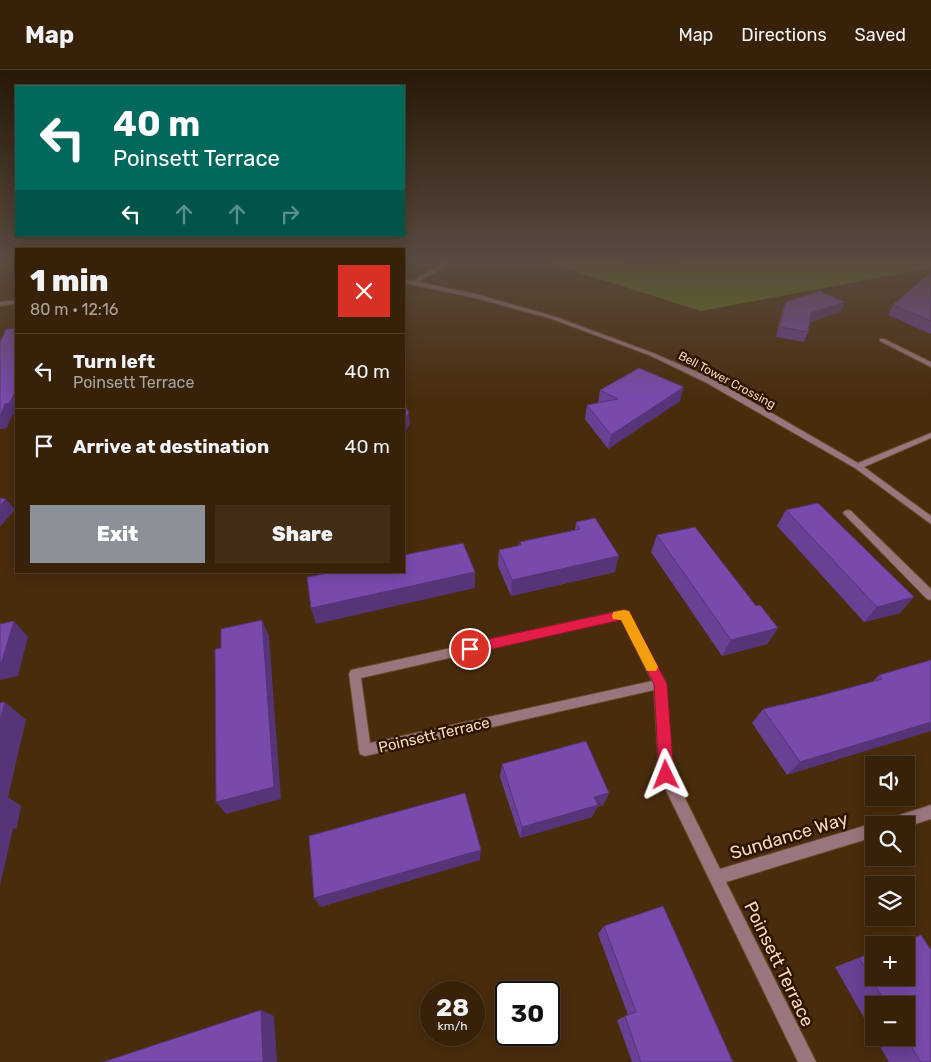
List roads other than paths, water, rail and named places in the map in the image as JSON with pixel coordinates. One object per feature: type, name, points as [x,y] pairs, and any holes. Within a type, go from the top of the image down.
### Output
[{"type":"street","name":"Bell Tower Crossing","points":[[512,306],[554,318],[651,354],[708,380],[858,466],[931,522]]},
{"type":"street","points":[[882,340],[931,365]]},
{"type":"street","points":[[858,466],[931,435]]},
{"type":"street","points":[[848,513],[931,596]]},
{"type":"street","name":"Poinsett Terrace","points":[[660,684],[365,750],[355,674],[624,614],[660,684],[666,775],[807,1062]]},
{"type":"street","points":[[915,817],[931,812]]},
{"type":"street","name":"Sundance Way","points":[[716,878],[865,833]]}]
